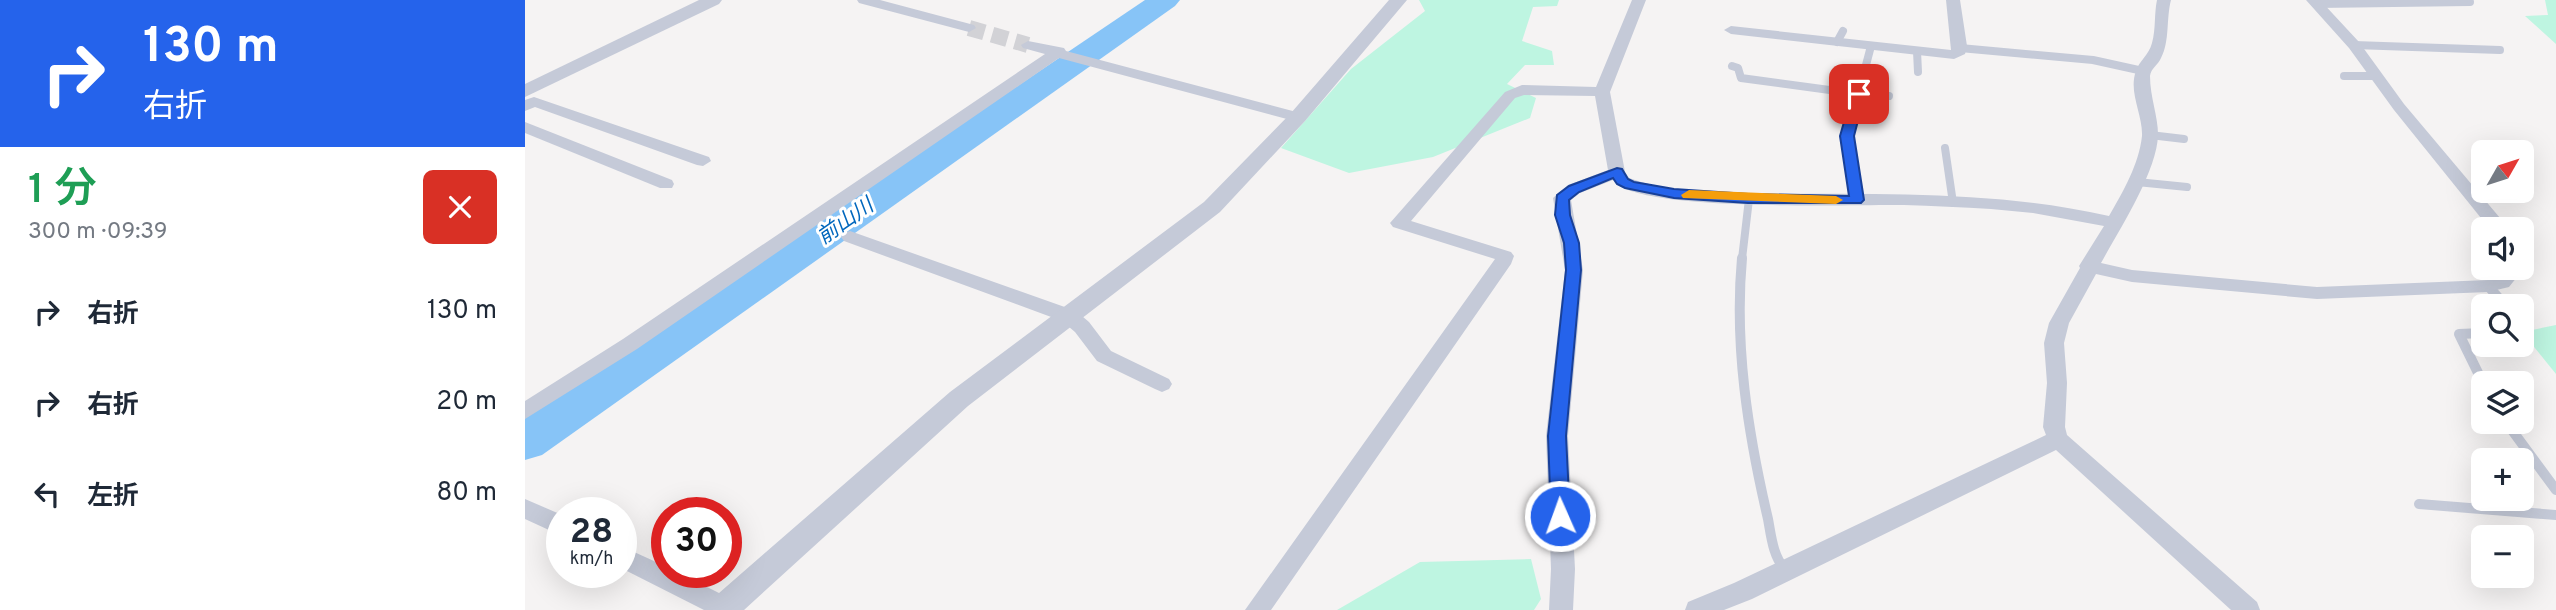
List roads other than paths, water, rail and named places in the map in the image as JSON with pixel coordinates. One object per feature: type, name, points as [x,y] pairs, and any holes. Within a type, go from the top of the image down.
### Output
[{"type":"street","points":[[525,91],[713,0]]},
{"type":"street","points":[[864,0],[969,28]]},
{"type":"street","points":[[637,564],[723,609],[959,399],[1212,207],[1298,117],[1398,0]]},
{"type":"street","points":[[1639,0],[1602,92],[1617,172],[1622,181],[1652,191],[1748,199],[1953,203],[2034,208],[2114,223]]},
{"type":"street","points":[[1731,30],[1840,36],[1871,46],[1954,55],[1960,48],[1953,0]]},
{"type":"street","points":[[2164,0],[2160,16],[2160,41],[2154,58],[2143,71],[2143,100],[2150,135],[2137,182],[2112,231],[2088,266],[2059,323],[2054,343],[2057,383],[2054,427],[2058,439],[2248,610]]},
{"type":"street","points":[[2315,2],[2354,45],[2490,217]]},
{"type":"street","points":[[1028,45],[1063,52],[1298,117]]},
{"type":"street","points":[[525,411],[631,344],[1063,52]]},
{"type":"street","points":[[1257,610],[1502,264],[1505,256],[1399,223],[1510,95],[1522,90],[1602,92]]},
{"type":"street","points":[[525,106],[534,102],[703,160]]},
{"type":"street","points":[[525,127],[666,184]]},
{"type":"street","points":[[1561,610],[1563,569],[1557,436],[1574,270],[1562,198],[1574,189],[1617,172]]},
{"type":"street","points":[[850,237],[1069,316],[1082,327],[1104,356],[1162,384]]},
{"type":"street","points":[[2088,266],[2132,276],[2317,293],[2488,286],[2505,280]]},
{"type":"street","points":[[1697,610],[2058,439]]},
{"type":"street","points":[[525,508],[546,518]]},
{"type":"lane","points":[[2315,2],[2470,2]]},
{"type":"lane","points":[[2354,45],[2500,50]]},
{"type":"lane","points":[[1856,200],[1847,136],[1871,46]]},
{"type":"lane","points":[[1960,48],[2093,60],[2143,71]]},
{"type":"lane","points":[[1917,51],[1918,72]]},
{"type":"lane","points":[[1732,66],[1738,68],[1741,78],[1889,96]]},
{"type":"lane","points":[[2344,76],[2376,76]]},
{"type":"lane","points":[[2150,135],[2183,139]]},
{"type":"lane","points":[[1945,148],[1953,203]]},
{"type":"lane","points":[[2137,182],[2187,187]]},
{"type":"lane","points":[[1748,199],[1740,286],[1740,326],[1750,440],[1759,492],[1779,563],[1785,569]]},
{"type":"lane","points":[[2488,286],[2495,294]]},
{"type":"lane","points":[[2471,334],[2459,334],[2477,371]]},
{"type":"lane","points":[[2514,434],[2556,490]]},
{"type":"lane","points":[[2419,504],[2556,515]]},
{"type":"waterway","name":"前山川","points":[[525,442],[1165,0]]},
{"type":"tunnel","points":[[969,28],[1028,45]]}]
